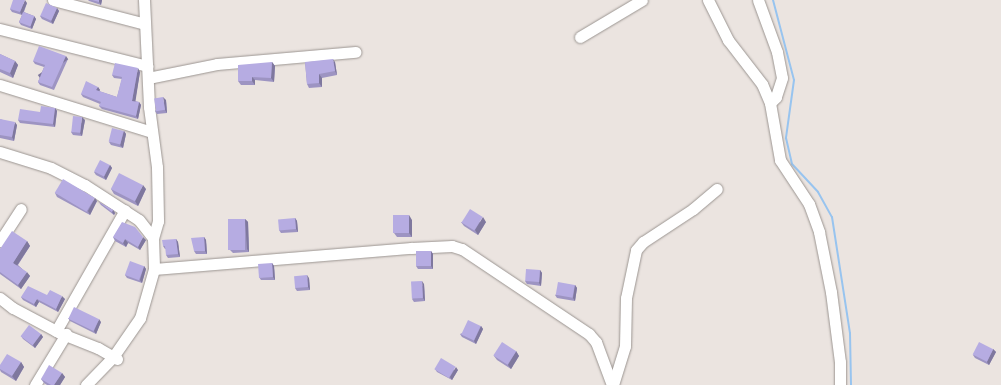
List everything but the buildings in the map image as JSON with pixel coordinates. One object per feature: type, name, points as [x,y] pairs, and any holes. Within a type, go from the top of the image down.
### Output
[{"type":"street","points":[[53,0],[145,24]]},
{"type":"street","points":[[86,385],[115,358],[140,318],[154,269],[153,238],[158,221],[157,167],[152,132],[144,0]]},
{"type":"street","points":[[580,37],[642,0]]},
{"type":"street","points":[[708,0],[728,40],[762,84],[770,103],[777,151],[808,204],[819,232],[831,292],[840,362],[840,385]]},
{"type":"street","points":[[758,0],[777,52],[782,78],[780,89],[770,103]]},
{"type":"street","points":[[0,29],[147,66]]},
{"type":"street","points":[[148,78],[217,64],[355,52]]},
{"type":"street","points":[[0,85],[152,132]]},
{"type":"street","points":[[0,152],[51,168],[85,185],[139,220],[153,238]]},
{"type":"street","points":[[613,385],[625,346],[626,298],[636,250],[643,242],[693,209],[717,189]]},
{"type":"street","points":[[0,241],[21,209]]},
{"type":"street","points":[[35,385],[125,210]]},
{"type":"street","points":[[154,269],[452,246],[462,249],[589,334],[596,342],[613,385]]},
{"type":"street","points":[[0,299],[13,308],[115,358]]},
{"type":"waterway","points":[[773,0],[794,80],[786,138],[792,164],[818,192],[832,217],[850,333],[851,385]]}]
